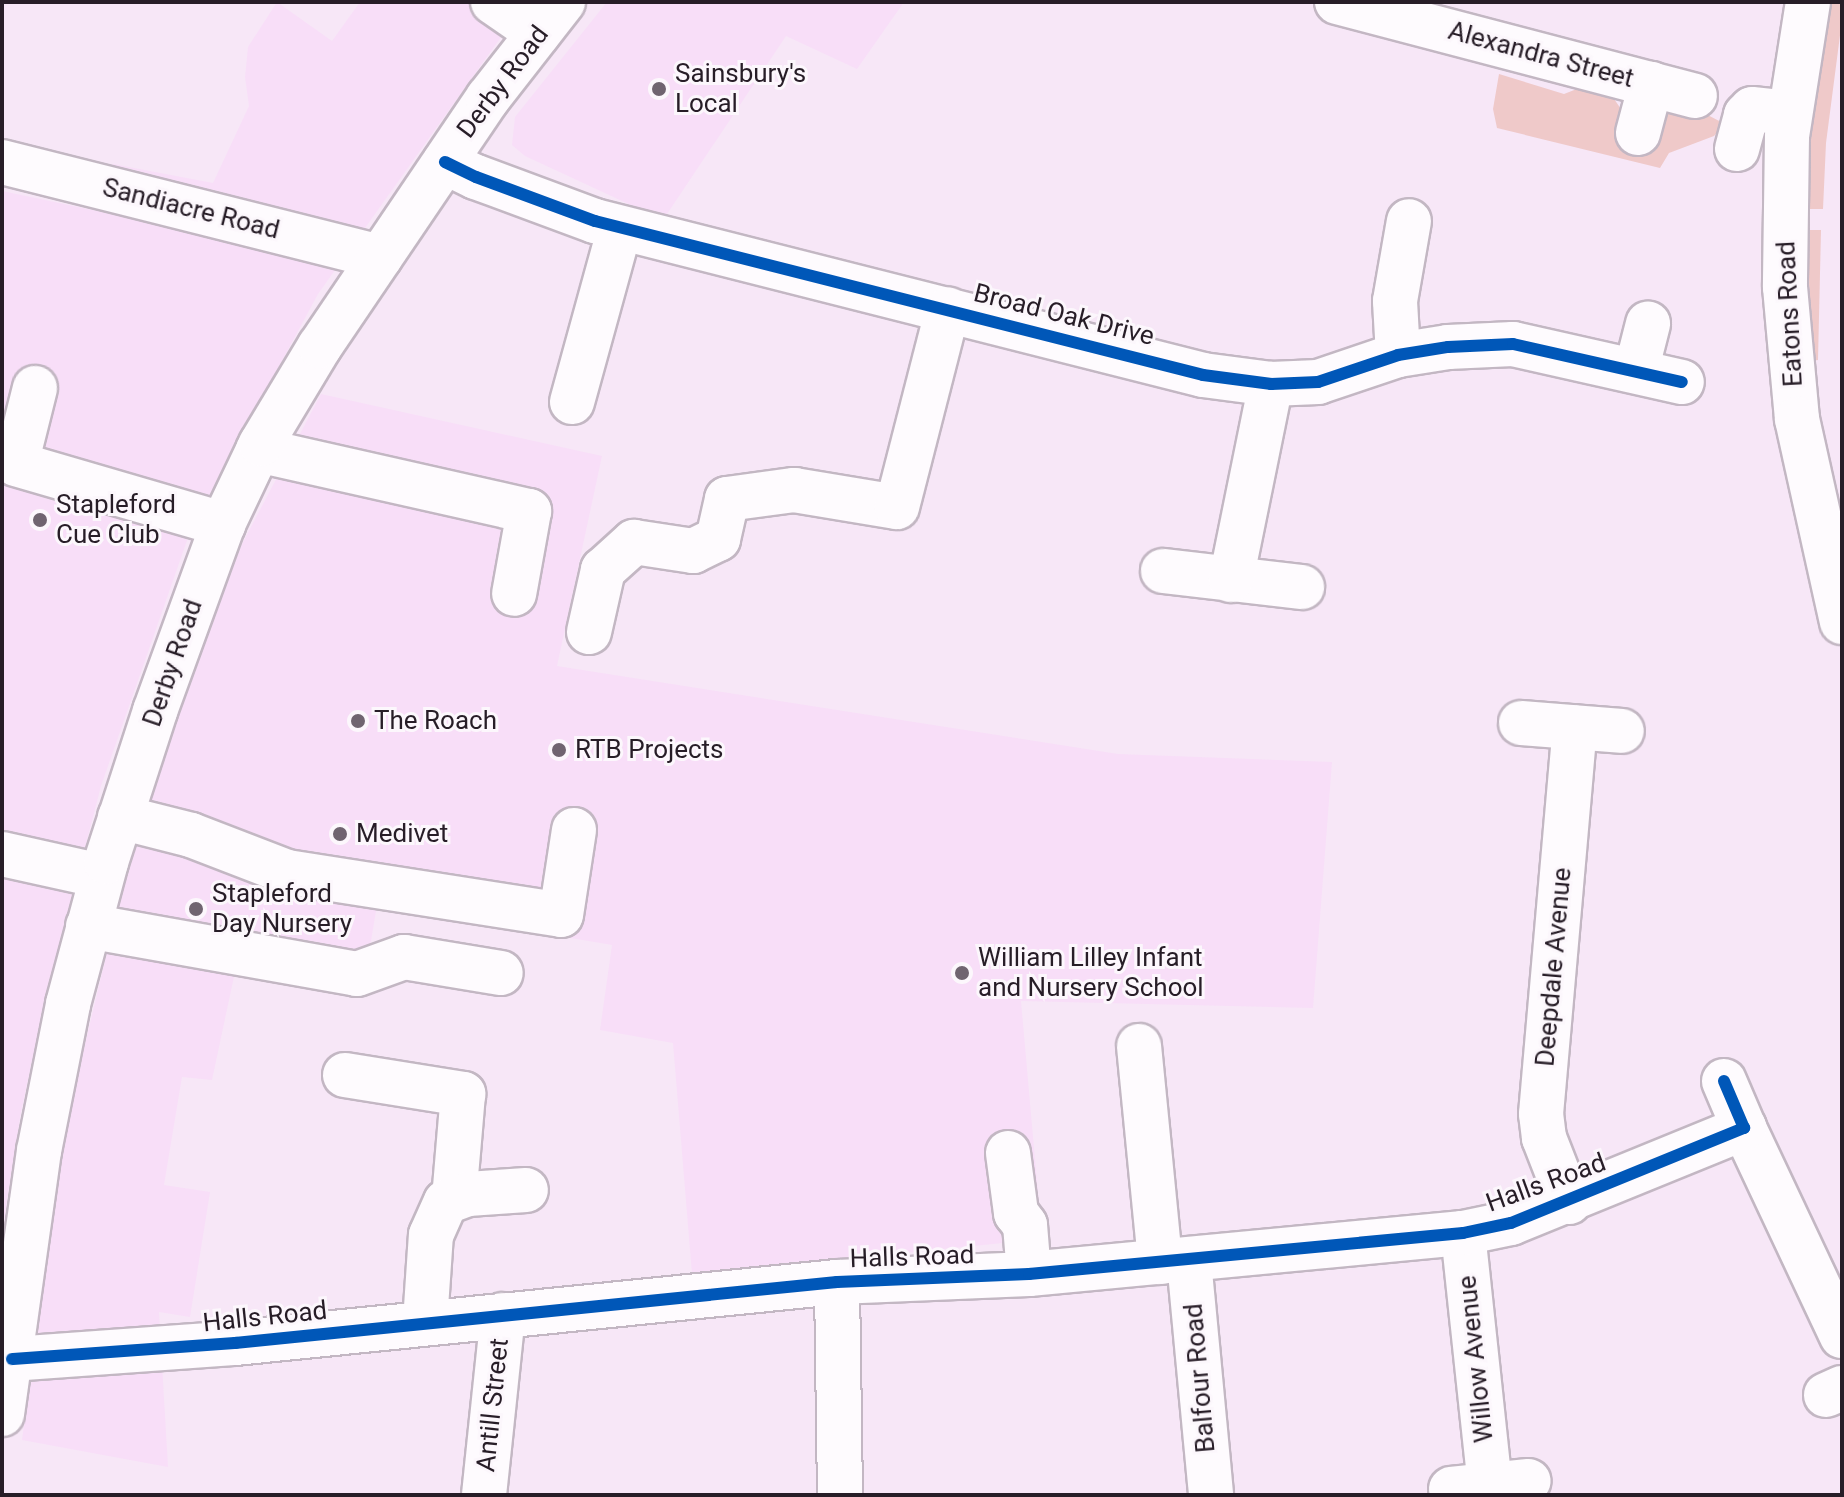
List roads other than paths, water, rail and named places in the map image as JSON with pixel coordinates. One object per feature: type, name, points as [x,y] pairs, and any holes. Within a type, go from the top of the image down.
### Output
[{"type":"street","points":[[493,2],[551,18]]},
{"type":"street","name":"Alexandra Street","points":[[1337,2],[1695,96]]},
{"type":"street","name":"Eatons Road","points":[[1808,2],[1759,124],[1785,287],[1797,419],[1839,598]]},
{"type":"street","name":"Derby Road","points":[[2,1414],[39,1151],[68,1004],[101,876],[120,817],[223,524],[258,450],[297,382],[488,98],[551,18]]},
{"type":"street","name":"Alexandra Street","points":[[1638,133],[1651,84]]},
{"type":"street","name":"Sandiacre Road","points":[[2,162],[380,257]]},
{"type":"street","name":"Broad Oak Drive","points":[[445,162],[526,197],[620,228],[1203,375],[1271,384],[1318,382],[1398,355],[1448,347],[1513,344],[1682,382]]},
{"type":"street","points":[[1398,355],[1395,301],[1409,221]]},
{"type":"street","points":[[572,402],[620,228]]},
{"type":"street","name":"Broad Oak Drive","points":[[589,632],[603,570],[634,542],[693,551],[718,539],[727,499],[794,490],[897,507],[948,309]]},
{"type":"street","points":[[1636,371],[1648,324]]},
{"type":"street","points":[[1231,580],[1271,384]]},
{"type":"street","points":[[35,388],[16,464],[223,524]]},
{"type":"street","points":[[258,450],[529,511],[514,594]]},
{"type":"street","points":[[1163,571],[1302,587]]},
{"type":"street","points":[[1521,723],[1622,731]]},
{"type":"street","name":"Deepdale Avenue","points":[[1569,1202],[1544,1138],[1541,1114],[1575,727]]},
{"type":"street","points":[[120,817],[191,835],[287,872],[561,915],[574,830]]},
{"type":"street","points":[[2,854],[101,876]]},
{"type":"street","points":[[88,926],[357,974],[404,957],[501,973]]},
{"type":"street","name":"Balfour Road","points":[[1139,1046],[1144,1099],[1174,1261],[1211,1495]]},
{"type":"street","points":[[345,1075],[463,1094],[454,1198]]},
{"type":"street","points":[[1724,1081],[1842,1336]]},
{"type":"street","name":"Halls Road","points":[[12,1359],[235,1343],[837,1282],[1029,1274],[1463,1233],[1511,1223],[1569,1202],[1744,1128]]},
{"type":"street","points":[[1008,1153],[1016,1213],[1025,1225],[1029,1274]]},
{"type":"street","points":[[425,1322],[431,1235],[446,1202],[454,1198],[526,1190]]},
{"type":"street","name":"Willow Avenue","points":[[1463,1233],[1490,1485]]},
{"type":"street","points":[[837,1282],[840,1495]]},
{"type":"street","name":"Antill Street","points":[[484,1495],[503,1315]]},
{"type":"place","name":"Sainsbury's Local","points":[[659,89]]},
{"type":"place","name":"Stapleford Cue Club","points":[[40,520]]},
{"type":"place","name":"The Roach","points":[[358,721]]},
{"type":"place","name":"RTB Projects","points":[[559,750]]},
{"type":"place","name":"Medivet","points":[[340,834]]},
{"type":"place","name":"Stapleford Day Nursery","points":[[196,909]]},
{"type":"place","name":"William Lilley Infant and Nursery School","points":[[962,973]]}]
